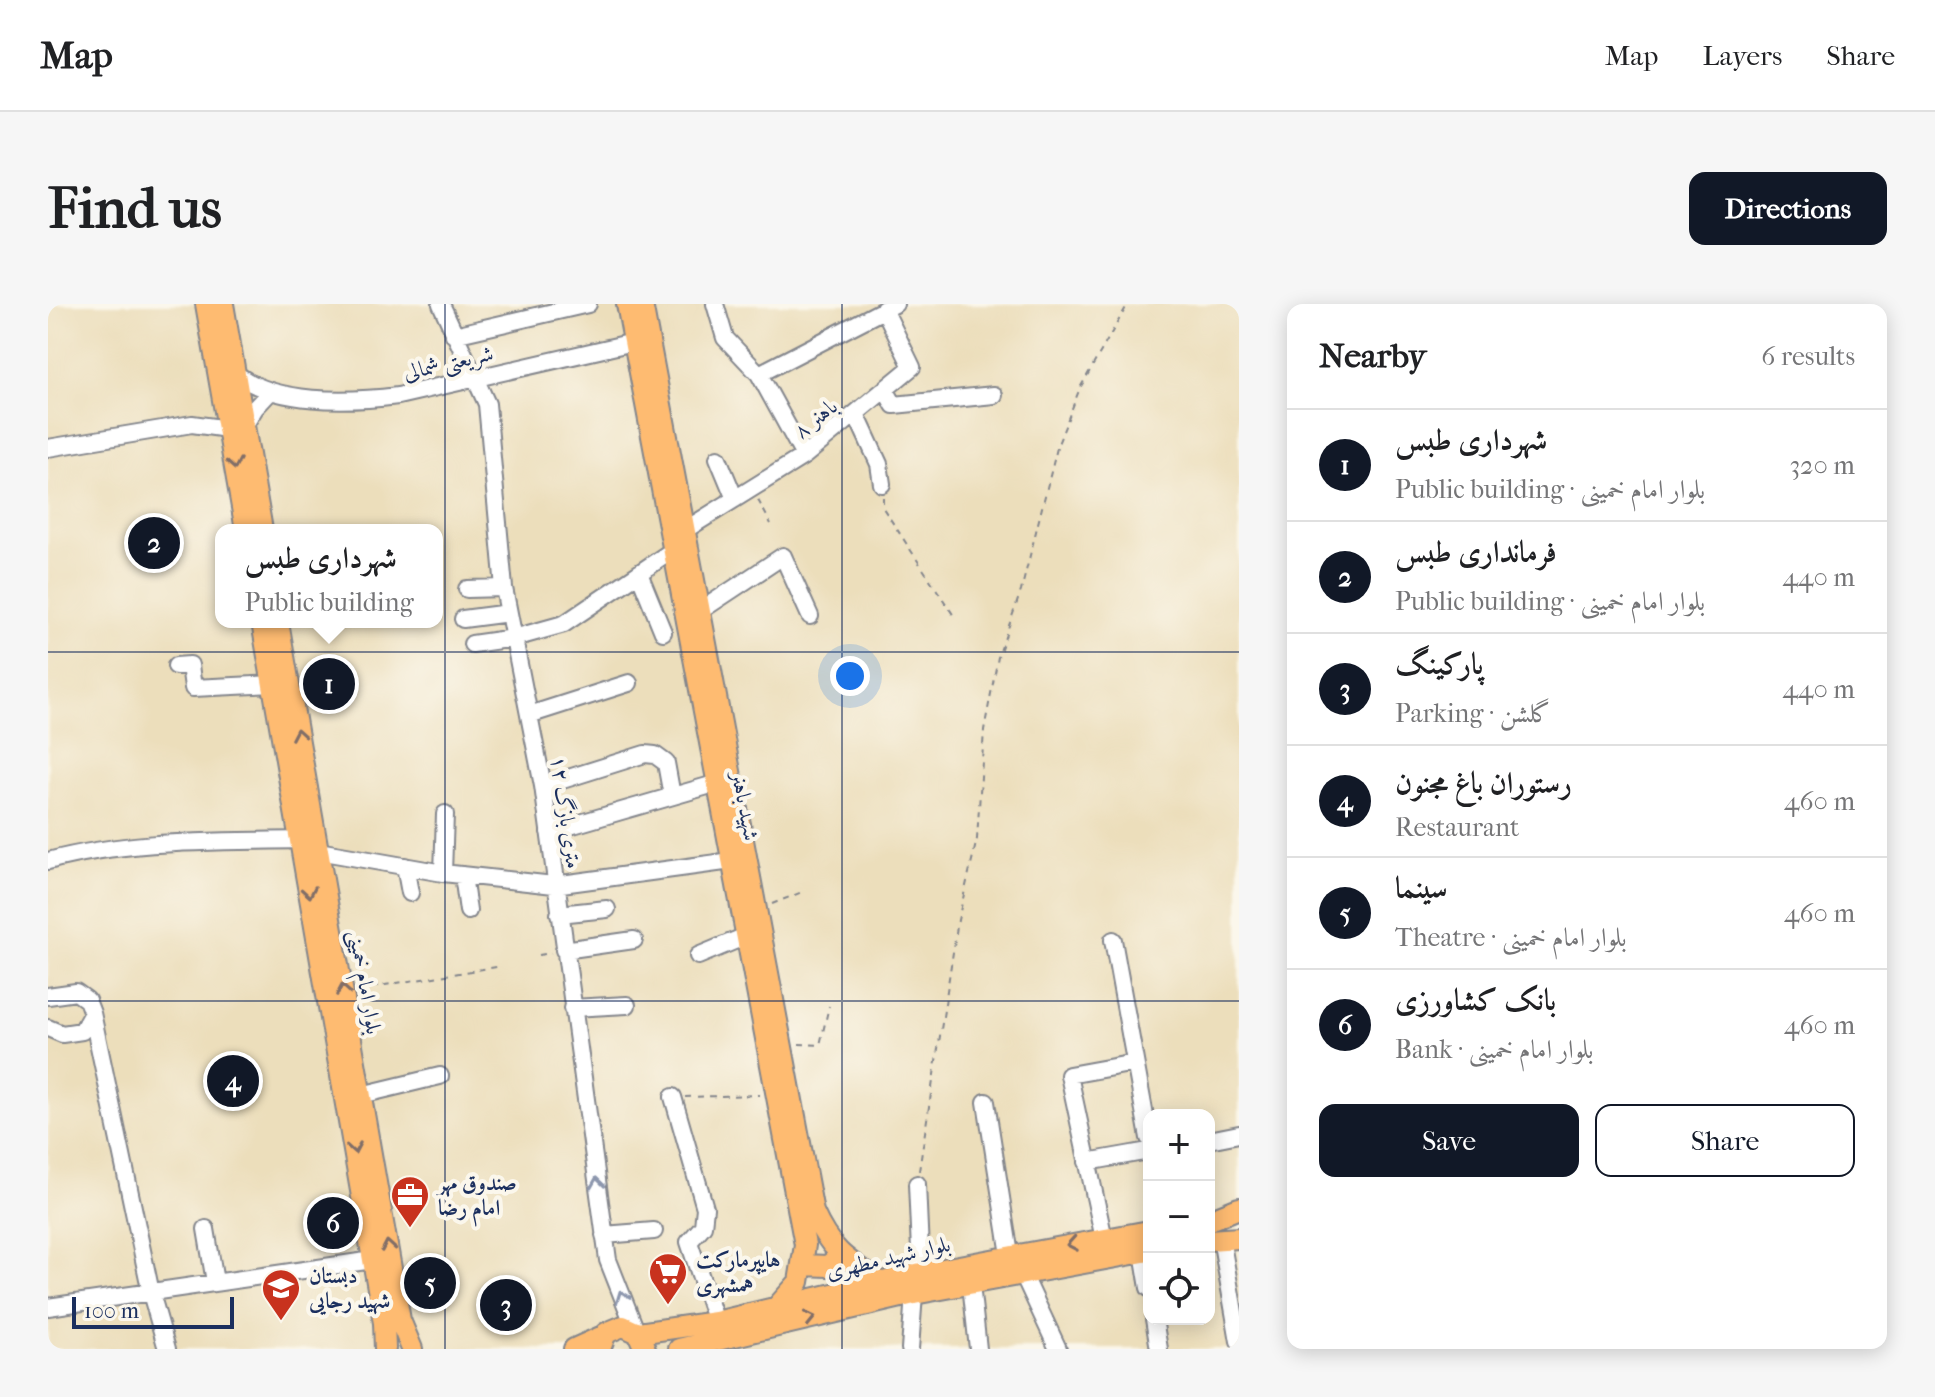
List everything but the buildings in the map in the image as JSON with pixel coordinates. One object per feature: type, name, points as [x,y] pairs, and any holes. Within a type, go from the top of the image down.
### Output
[{"type":"main road","points":[[206,304],[224,405],[236,428],[260,524]]},
{"type":"main road","points":[[223,304],[234,372],[245,524]]},
{"type":"main road","name":"شهید باهنر","points":[[627,304],[718,783],[756,910],[813,1212],[825,1238],[840,1255],[881,1283]]},
{"type":"main road","name":"شهید باهنر","points":[[642,304],[700,611],[739,860],[746,936],[805,1245],[804,1265]]},
{"type":"main road","name":"بلوار امام خمینی","points":[[263,628],[373,1260],[385,1349]]},
{"type":"main road","name":"بلوار امام خمینی","points":[[279,628],[400,1320],[412,1349]]},
{"type":"main road","points":[[1215,1218],[1239,1208]]},
{"type":"main road","name":"بلوار شهید مطهری","points":[[574,1349],[602,1342],[617,1327],[640,1338],[921,1273],[1143,1232]]},
{"type":"main road","name":"بلوار شهید مطهری","points":[[679,1349],[914,1294],[1143,1253]]},
{"type":"main road","points":[[776,1308],[799,1282],[804,1265],[820,1269],[840,1255]]},
{"type":"street","name":"۱۲ متری بازگ","points":[[441,304],[487,404],[504,588],[543,786],[554,885],[608,1260],[640,1338]]},
{"type":"street","points":[[454,335],[588,304]]},
{"type":"street","points":[[715,304],[725,338],[759,374],[804,456]]},
{"type":"street","points":[[759,374],[860,311],[890,306]]},
{"type":"street","name":"باهنر ۸","points":[[685,530],[804,456],[912,367],[890,306]]},
{"type":"street","name":"شریعتی شمالی","points":[[269,393],[364,400],[634,342]]},
{"type":"street","points":[[48,448],[192,424],[236,428],[269,393],[250,385],[234,372]]},
{"type":"street","points":[[885,389],[894,405],[994,395]]},
{"type":"street","points":[[192,424],[224,405]]},
{"type":"street","points":[[856,414],[879,464],[882,484]]},
{"type":"street","points":[[718,458],[735,499]]},
{"type":"street","points":[[472,644],[514,638],[564,624],[673,550]]},
{"type":"street","points":[[700,611],[783,556],[810,616]]},
{"type":"street","points":[[639,573],[663,632]]},
{"type":"street","points":[[467,589],[504,588]]},
{"type":"street","points":[[463,619],[509,613]]},
{"type":"street","points":[[176,666],[190,665],[193,688],[273,684]]},
{"type":"street","points":[[529,715],[629,683]]},
{"type":"street","points":[[543,786],[645,754],[655,755],[666,763],[672,796]]},
{"type":"street","points":[[549,832],[718,783]]},
{"type":"street","points":[[443,873],[445,814]]},
{"type":"street","points":[[48,861],[92,849],[138,843],[300,840]]},
{"type":"street","points":[[318,851],[443,873],[554,885],[739,860]]},
{"type":"street","points":[[405,866],[410,893]]},
{"type":"street","points":[[463,875],[468,911]]},
{"type":"street","points":[[559,914],[607,909]]},
{"type":"street","points":[[698,956],[746,936]]},
{"type":"street","points":[[564,950],[634,940]]},
{"type":"street","points":[[1113,940],[1144,1109]]},
{"type":"street","points":[[48,996],[76,992],[87,1000],[92,1013],[151,1293],[167,1349]]},
{"type":"street","points":[[572,1008],[627,1005]]},
{"type":"street","points":[[48,1028],[62,1034],[82,1031],[92,1013]]},
{"type":"street","points":[[1104,1239],[1069,1075],[1135,1063]]},
{"type":"street","points":[[361,1095],[440,1076]]},
{"type":"street","points":[[673,1097],[705,1208],[703,1226],[689,1242],[716,1322]]},
{"type":"street","points":[[986,1102],[1010,1255]]},
{"type":"street","points":[[1215,1139],[1239,1134]]},
{"type":"street","points":[[1087,1162],[1143,1152]]},
{"type":"street","points":[[917,1184],[921,1273]]},
{"type":"street","points":[[206,1229],[215,1282]]},
{"type":"street","points":[[604,1235],[654,1231]]},
{"type":"street","points":[[1223,1238],[1239,1341]]},
{"type":"street","points":[[48,1307],[373,1260]]},
{"type":"street","points":[[1023,1274],[1058,1349]]},
{"type":"street","points":[[971,1284],[978,1349]]},
{"type":"street","points":[[910,1349],[914,1294]]},
{"type":"street","points":[[1155,1325],[1159,1349]]},
{"type":"path","points":[[917,1184],[958,920],[977,839],[984,730],[998,657],[1021,591],[1058,444],[1080,388],[1128,304]]},
{"type":"path","points":[[882,484],[883,508],[956,619]]},
{"type":"path","points":[[752,488],[771,524]]},
{"type":"path","points":[[756,910],[802,892]]},
{"type":"path","points":[[343,991],[502,966]]},
{"type":"path","points":[[782,1044],[820,1045],[829,1006]]},
{"type":"path","points":[[673,1097],[776,1095]]},
{"type":"place","name":"فرمانداری طبس","points":[[154,543]]},
{"type":"place","name":"شهرداری طبس","points":[[329,684]]},
{"type":"place","name":"رستوران باغ مجنون","points":[[233,1081]]},
{"type":"place","name":"بانک کشاورزی","points":[[333,1223]]},
{"type":"place","name":"صندوق مهر امام رضا","points":[[410,1229]]},
{"type":"place","name":"سینما","points":[[430,1283]]},
{"type":"place","name":"پارکینگ","points":[[506,1305]]},
{"type":"place","name":"هايپرماركت همشهری","points":[[668,1306]]},
{"type":"place","name":"دبستان شهید رجایی","points":[[281,1322]]}]
